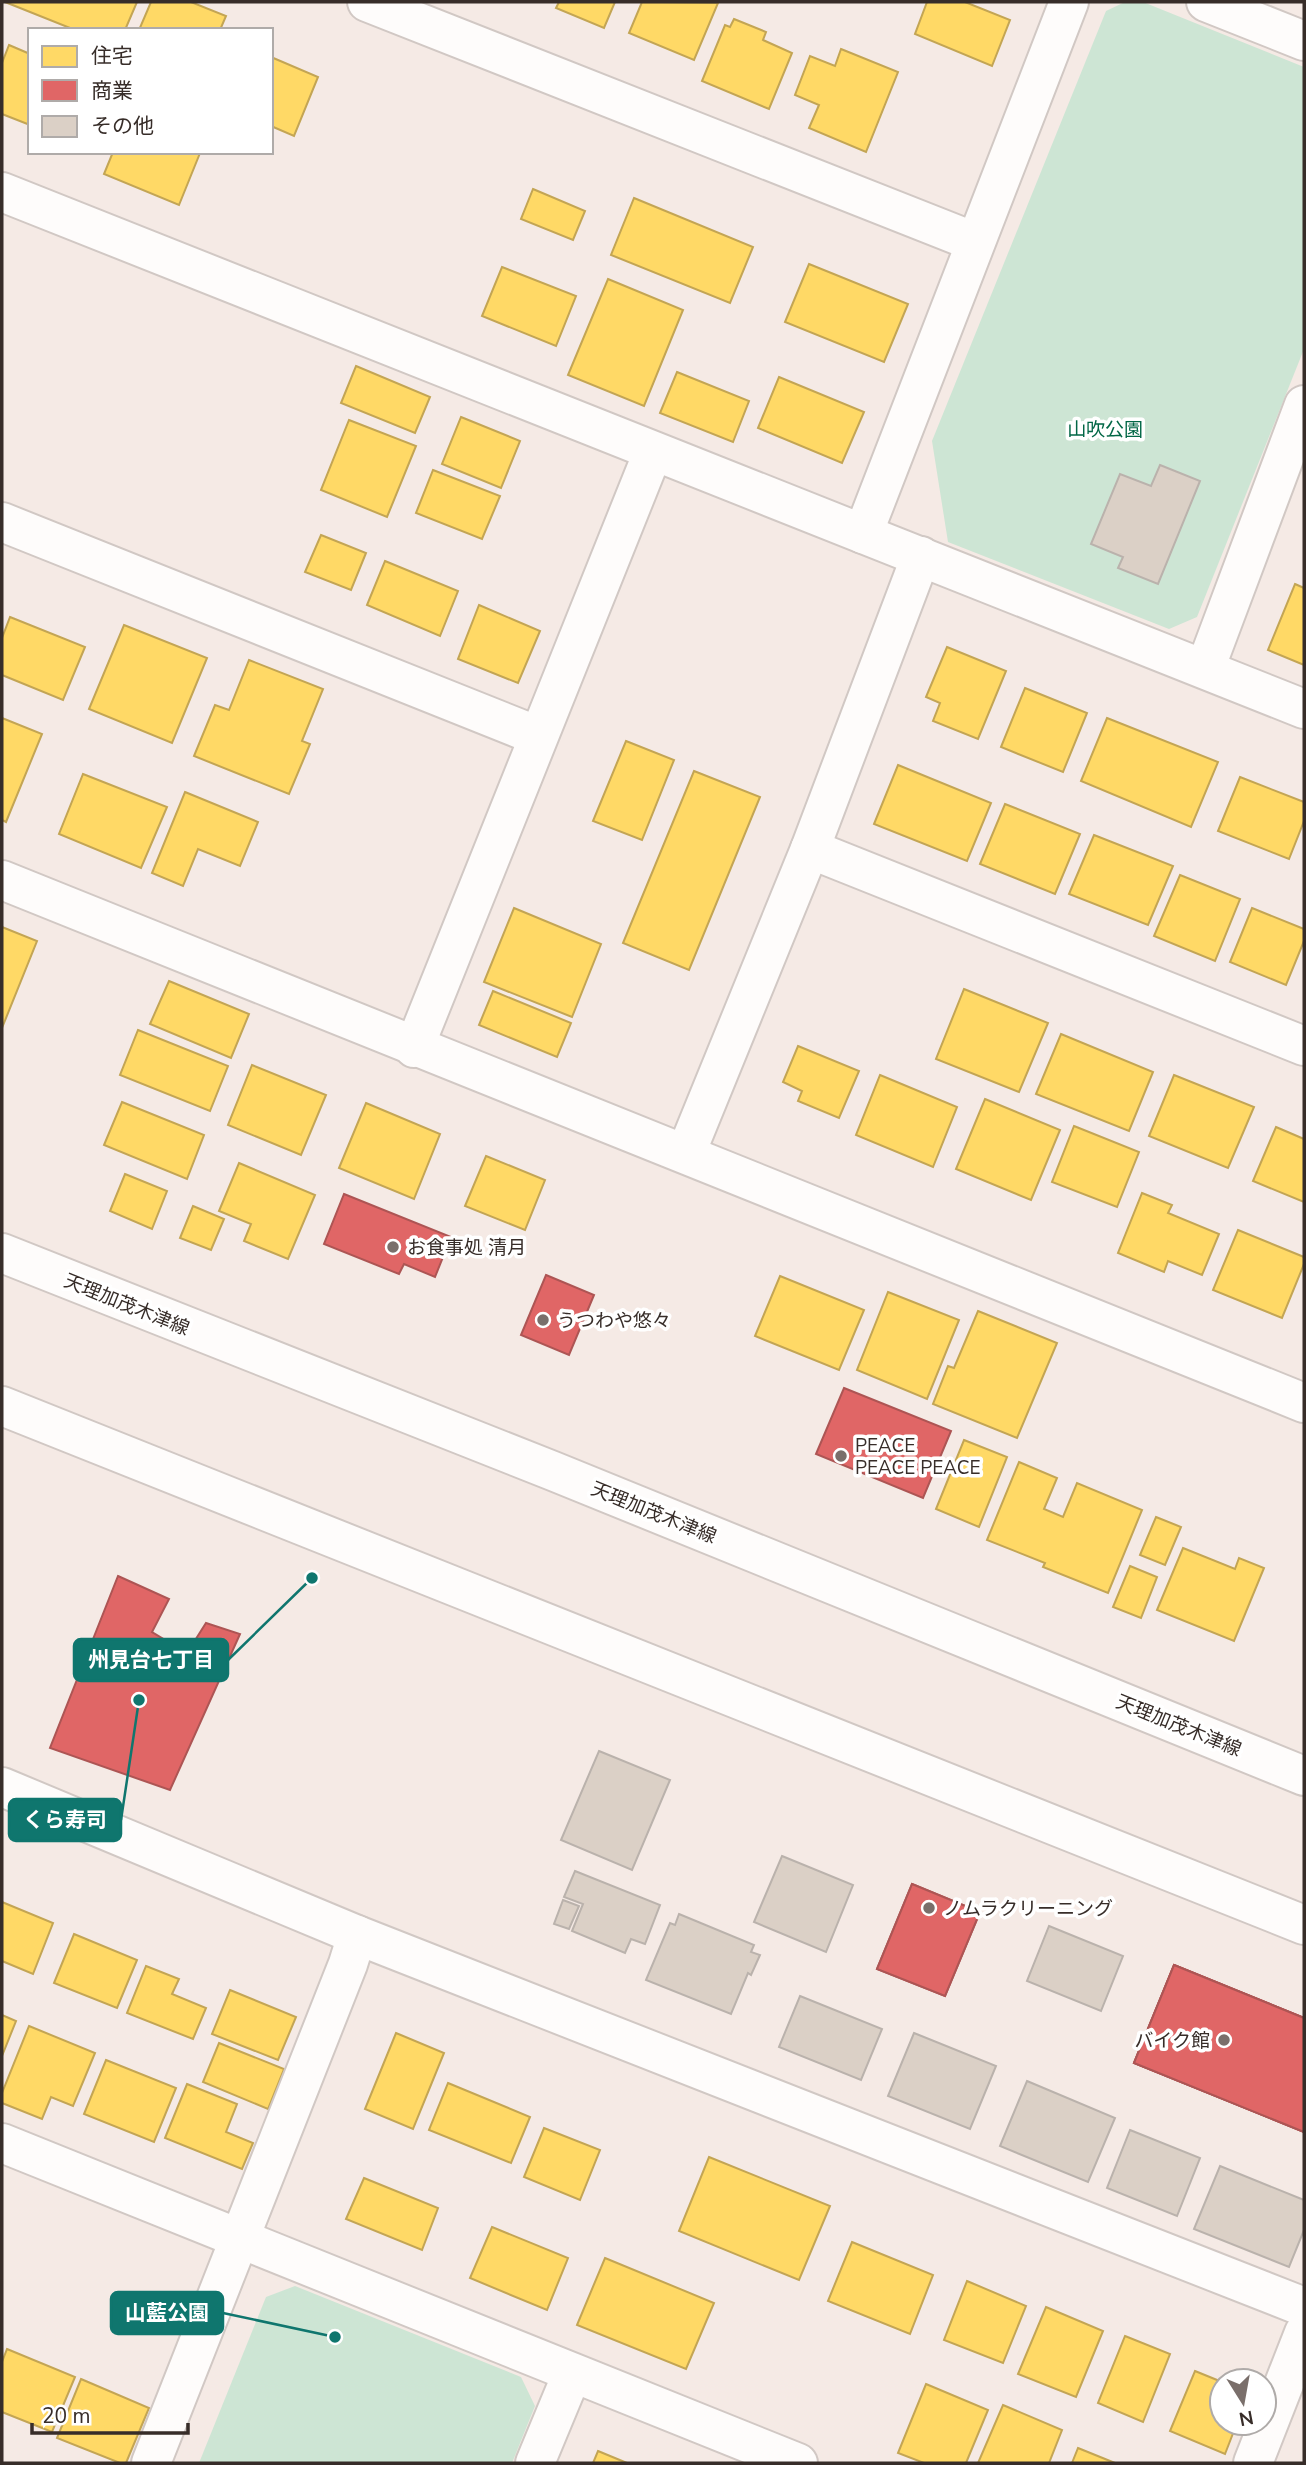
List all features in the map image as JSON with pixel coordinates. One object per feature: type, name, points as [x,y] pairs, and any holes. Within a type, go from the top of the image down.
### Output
[{"type":"street","points":[[367,2],[975,242]]},
{"type":"street","points":[[863,534],[1069,2]]},
{"type":"street","points":[[1206,2],[1304,41]]},
{"type":"street","points":[[2,192],[1304,709]]},
{"type":"street","points":[[1205,669],[1304,405]]},
{"type":"street","points":[[414,1048],[653,452]]},
{"type":"street","points":[[2,522],[538,736]]},
{"type":"street","points":[[686,1153],[810,849],[921,556]]},
{"type":"street","points":[[810,849],[1304,1046]]},
{"type":"street","points":[[2,880],[414,1048],[686,1153],[1304,1403]]},
{"type":"street","name":"天理加茂木津線","points":[[2,1253],[540,1466],[1304,1776]]},
{"type":"street","points":[[2,1406],[1304,1925]]},
{"type":"street","points":[[2,1787],[357,1935],[1304,2307]]},
{"type":"street","points":[[151,2463],[348,1964],[357,1935]]},
{"type":"street","points":[[2,2143],[798,2463]]},
{"type":"street","points":[[1253,2463],[1304,2333]]},
{"type":"street","points":[[535,2463],[572,2374]]},
{"type":"green space","name":"山吹公園","points":[[1125,2],[1143,2],[1304,67],[1304,349],[1197,617],[1169,629],[948,542],[932,441],[1106,11]]},
{"type":"green space","points":[[295,2286],[521,2377],[535,2406],[512,2463],[199,2463],[266,2297]]},
{"type":"building: 住宅","points":[[5,2],[137,2],[126,28],[70,28]]},
{"type":"building: 住宅","points":[[151,2],[191,2],[226,16],[221,28],[140,28]]},
{"type":"building: 住宅","points":[[559,2],[615,2],[604,28],[556,8]]},
{"type":"building: 住宅","points":[[642,2],[718,3],[694,60],[629,33]]},
{"type":"building: 住宅","points":[[927,2],[965,2],[1010,20],[992,66],[915,34]]},
{"type":"building: 住宅","points":[[734,19],[766,32],[763,40],[792,53],[769,109],[702,81],[725,25],[730,27]]},
{"type":"building: 住宅","points":[[9,45],[28,53],[28,124],[2,114],[2,63]]},
{"type":"building: 住宅","points":[[841,49],[898,72],[866,152],[809,128],[819,105],[795,95],[810,56],[835,66]]},
{"type":"building: 住宅","points":[[273,58],[318,77],[294,136],[273,127]]},
{"type":"building: 住宅","points":[[112,154],[200,154],[179,205],[104,174]]},
{"type":"building: 住宅","points":[[533,189],[585,211],[573,240],[521,219]]},
{"type":"building: 住宅","points":[[634,198],[753,247],[730,303],[611,255]]},
{"type":"building: 住宅","points":[[809,264],[908,304],[884,362],[785,322]]},
{"type":"building: 住宅","points":[[502,267],[576,296],[556,346],[482,316]]},
{"type":"building: 住宅","points":[[608,279],[683,310],[644,406],[568,375]]},
{"type":"building: 住宅","points":[[356,366],[430,397],[415,433],[341,403]]},
{"type":"building: 住宅","points":[[677,372],[749,401],[733,442],[660,413]]},
{"type":"building: 住宅","points":[[779,377],[864,412],[842,463],[758,428]]},
{"type":"building: 住宅","points":[[461,417],[520,441],[501,488],[442,464]]},
{"type":"building: 住宅","points":[[349,420],[416,446],[387,517],[321,490]]},
{"type":"building: 住宅","points":[[433,470],[500,496],[482,539],[416,513]]},
{"type":"building: 住宅","points":[[321,535],[366,553],[351,590],[305,572]]},
{"type":"building: 住宅","points":[[385,561],[458,591],[440,636],[367,605]]},
{"type":"building: 住宅","points":[[1295,584],[1304,588],[1304,665],[1268,650]]},
{"type":"building: 住宅","points":[[479,605],[540,631],[518,683],[458,659]]},
{"type":"building: 住宅","points":[[10,617],[85,647],[63,700],[2,675],[2,638]]},
{"type":"building: 住宅","points":[[124,625],[207,658],[172,743],[89,709]]},
{"type":"building: 住宅","points":[[947,647],[1006,671],[978,739],[933,721],[940,703],[926,697]]},
{"type":"building: 住宅","points":[[249,660],[323,689],[302,741],[310,744],[289,794],[194,756],[215,705],[229,710]]},
{"type":"building: 住宅","points":[[1025,688],[1087,713],[1063,772],[1001,747]]},
{"type":"building: 住宅","points":[[2,718],[42,734],[6,822],[2,820]]},
{"type":"building: 住宅","points":[[1107,718],[1218,762],[1191,827],[1081,781]]},
{"type":"building: 住宅","points":[[626,741],[674,760],[642,840],[593,821]]},
{"type":"building: 住宅","points":[[898,765],[991,803],[967,861],[874,824]]},
{"type":"building: 住宅","points":[[694,771],[760,797],[689,970],[623,943]]},
{"type":"building: 住宅","points":[[83,774],[167,807],[141,868],[59,834]]},
{"type":"building: 住宅","points":[[1240,777],[1304,802],[1304,821],[1289,859],[1218,831]]},
{"type":"building: 住宅","points":[[185,792],[258,822],[240,866],[198,849],[183,886],[152,873]]},
{"type":"building: 住宅","points":[[1005,804],[1080,834],[1055,894],[980,864]]},
{"type":"building: 住宅","points":[[1094,835],[1173,866],[1148,925],[1069,894]]},
{"type":"building: 住宅","points":[[1180,875],[1240,899],[1215,961],[1154,936]]},
{"type":"building: 住宅","points":[[514,908],[601,944],[572,1017],[484,982]]},
{"type":"building: 住宅","points":[[1252,908],[1304,929],[1304,941],[1286,985],[1230,962]]},
{"type":"building: 住宅","points":[[2,927],[37,941],[2,1028]]},
{"type":"building: 住宅","points":[[169,981],[249,1014],[231,1058],[150,1024]]},
{"type":"building: 住宅","points":[[964,989],[1048,1023],[1019,1092],[936,1059]]},
{"type":"building: 住宅","points":[[493,991],[571,1023],[557,1057],[479,1025]]},
{"type":"building: 住宅","points":[[138,1030],[228,1066],[210,1111],[120,1075]]},
{"type":"building: 住宅","points":[[1061,1034],[1153,1072],[1129,1131],[1036,1094]]},
{"type":"building: 住宅","points":[[798,1046],[859,1071],[839,1118],[798,1101],[802,1091],[783,1082]]},
{"type":"building: 住宅","points":[[252,1065],[326,1095],[301,1155],[228,1125]]},
{"type":"building: 住宅","points":[[880,1075],[957,1107],[933,1167],[856,1135]]},
{"type":"building: 住宅","points":[[1174,1075],[1254,1107],[1228,1168],[1149,1136]]},
{"type":"building: 住宅","points":[[985,1099],[1060,1130],[1031,1200],[956,1169]]},
{"type":"building: 住宅","points":[[122,1102],[204,1135],[187,1179],[104,1145]]},
{"type":"building: 住宅","points":[[366,1103],[440,1134],[414,1199],[339,1168]]},
{"type":"building: 住宅","points":[[1074,1126],[1139,1152],[1117,1207],[1052,1182]]},
{"type":"building: 住宅","points":[[1276,1127],[1304,1139],[1304,1202],[1253,1181]]},
{"type":"building: 住宅","points":[[486,1156],[545,1180],[525,1230],[465,1206]]},
{"type":"building: 住宅","points":[[239,1163],[315,1195],[288,1259],[244,1241],[251,1224],[219,1211]]},
{"type":"building: 住宅","points":[[125,1174],[167,1191],[152,1229],[110,1211]]},
{"type":"building: 住宅","points":[[1142,1193],[1172,1205],[1168,1213],[1219,1234],[1202,1275],[1168,1261],[1164,1272],[1118,1253]]},
{"type":"building: 住宅","points":[[193,1206],[224,1219],[211,1250],[180,1238]]},
{"type":"building: 住宅","points":[[1238,1230],[1304,1257],[1304,1264],[1282,1318],[1213,1290]]},
{"type":"building: 住宅","points":[[780,1276],[864,1310],[839,1370],[755,1336]]},
{"type":"building: 住宅","points":[[888,1292],[959,1320],[927,1399],[857,1370]]},
{"type":"building: 住宅","points":[[978,1311],[1057,1343],[1017,1438],[933,1404],[948,1366],[954,1368]]},
{"type":"building: 住宅","points":[[964,1440],[1007,1457],[979,1527],[936,1509]]},
{"type":"building: 住宅","points":[[1019,1462],[1057,1478],[1044,1509],[1063,1517],[1077,1483],[1142,1510],[1108,1593],[1043,1567],[1045,1563],[987,1540]]},
{"type":"building: 住宅","points":[[1156,1517],[1181,1527],[1165,1565],[1140,1555]]},
{"type":"building: 住宅","points":[[1183,1548],[1235,1569],[1239,1558],[1264,1568],[1234,1641],[1157,1610]]},
{"type":"building: 住宅","points":[[1130,1566],[1157,1577],[1141,1618],[1113,1607]]},
{"type":"building: 住宅","points":[[2,1902],[53,1923],[33,1974],[2,1961]]},
{"type":"building: 住宅","points":[[74,1934],[137,1960],[117,2008],[54,1983]]},
{"type":"building: 住宅","points":[[146,1966],[179,1979],[172,1994],[206,2008],[193,2039],[127,2013]]},
{"type":"building: 住宅","points":[[230,1990],[296,2017],[278,2060],[212,2034]]},
{"type":"building: 住宅","points":[[2,2015],[16,2021],[2,2056]]},
{"type":"building: 住宅","points":[[29,2026],[95,2053],[73,2106],[51,2097],[42,2119],[2,2103],[2,2093]]},
{"type":"building: 住宅","points":[[396,2033],[444,2053],[413,2129],[365,2109]]},
{"type":"building: 住宅","points":[[219,2043],[284,2069],[268,2109],[203,2082]]},
{"type":"building: 住宅","points":[[106,2060],[176,2088],[154,2142],[84,2114]]},
{"type":"building: 住宅","points":[[448,2083],[530,2117],[511,2163],[429,2130]]},
{"type":"building: 住宅","points":[[187,2084],[237,2104],[226,2132],[253,2143],[242,2169],[165,2138]]},
{"type":"building: 住宅","points":[[544,2128],[600,2150],[580,2200],[524,2177]]},
{"type":"building: 住宅","points":[[709,2157],[830,2206],[799,2280],[679,2231]]},
{"type":"building: 住宅","points":[[364,2178],[438,2208],[422,2250],[346,2219]]},
{"type":"building: 住宅","points":[[492,2227],[568,2258],[547,2310],[470,2278]]},
{"type":"building: 住宅","points":[[852,2242],[933,2275],[910,2334],[828,2301]]},
{"type":"building: 住宅","points":[[605,2258],[714,2303],[686,2369],[577,2325]]},
{"type":"building: 住宅","points":[[967,2281],[1026,2306],[1003,2363],[944,2340]]},
{"type":"building: 住宅","points":[[1046,2307],[1103,2331],[1076,2397],[1018,2374]]},
{"type":"building: 住宅","points":[[1125,2336],[1170,2354],[1143,2422],[1098,2403]]},
{"type":"building: 住宅","points":[[7,2349],[75,2377],[52,2432],[2,2412],[2,2362]]},
{"type":"building: 住宅","points":[[1195,2371],[1208,2376],[1208,2437],[1232,2437],[1225,2454],[1170,2431]]},
{"type":"building: 住宅","points":[[81,2379],[149,2408],[126,2463],[57,2438]]},
{"type":"building: 住宅","points":[[926,2384],[988,2410],[966,2463],[924,2463],[898,2453]]},
{"type":"building: 住宅","points":[[1003,2405],[1062,2430],[1049,2463],[978,2463]]},
{"type":"building: 住宅","points":[[1078,2448],[1115,2463],[1072,2463]]},
{"type":"building: 住宅","points":[[598,2451],[627,2463],[593,2463]]},
{"type":"building: 商業","points":[[344,1194],[451,1237],[435,1277],[404,1264],[399,1274],[324,1244]]},
{"type":"building: 商業","points":[[546,1275],[594,1295],[569,1355],[521,1335]]},
{"type":"building: 商業","points":[[844,1388],[951,1431],[923,1498],[816,1454]]},
{"type":"building: 商業","points":[[118,1576],[169,1599],[152,1632],[187,1653],[206,1623],[240,1634],[170,1790],[50,1748]]},
{"type":"building: 商業","points":[[912,1884],[980,1912],[945,1996],[877,1969]]},
{"type":"building: 商業","points":[[912,1884],[980,1912],[945,1996],[877,1969]]},
{"type":"building: 商業","name":"バイク館","points":[[1174,1965],[1304,2018],[1304,2132],[1134,2063]]},
{"type":"building: 商業","name":"バイク館","points":[[1174,1965],[1304,2018],[1304,2132],[1134,2063]]},
{"type":"building: 商業","name":"バイク館","points":[[1174,1965],[1304,2018],[1304,2132],[1134,2063]]},
{"type":"building: その他","points":[[1160,465],[1200,481],[1158,584],[1118,568],[1123,557],[1091,544],[1120,474],[1151,486]]},
{"type":"building: その他","points":[[599,1751],[670,1780],[632,1870],[561,1840]]},
{"type":"building: その他","points":[[782,1856],[853,1885],[826,1952],[754,1922]]},
{"type":"building: その他","points":[[575,1871],[660,1905],[645,1944],[631,1939],[625,1953],[572,1931],[583,1904],[564,1897]]},
{"type":"building: その他","points":[[563,1900],[579,1906],[569,1929],[554,1924]]},
{"type":"building: その他","points":[[679,1914],[754,1945],[751,1952],[760,1955],[751,1975],[748,1973],[731,2014],[646,1980],[670,1923],[675,1925]]},
{"type":"building: その他","points":[[1049,1926],[1123,1956],[1101,2011],[1027,1981]]},
{"type":"building: その他","points":[[800,1996],[882,2029],[861,2080],[779,2047]]},
{"type":"building: その他","points":[[914,2033],[996,2066],[970,2129],[888,2096]]},
{"type":"building: その他","points":[[1027,2081],[1115,2118],[1088,2182],[1000,2146]]},
{"type":"building: その他","points":[[1130,2130],[1200,2158],[1177,2216],[1107,2188]]},
{"type":"building: その他","points":[[1220,2166],[1304,2200],[1304,2230],[1289,2267],[1194,2229]]},
{"type":"place","name":"お食事処 清月","points":[[393,1247]]},
{"type":"place","name":"うつわや悠々","points":[[543,1320]]},
{"type":"place","name":"PEACE PEACE PEACE","points":[[841,1456]]},
{"type":"place","name":"州見台七丁目","points":[[312,1578]]},
{"type":"place","name":"くら寿司","points":[[139,1700]]},
{"type":"place","name":"ノムラクリーニング","points":[[929,1908]]},
{"type":"place","name":"バイク館","points":[[1224,2040]]},
{"type":"place","name":"山藍公園","points":[[335,2337]]}]
